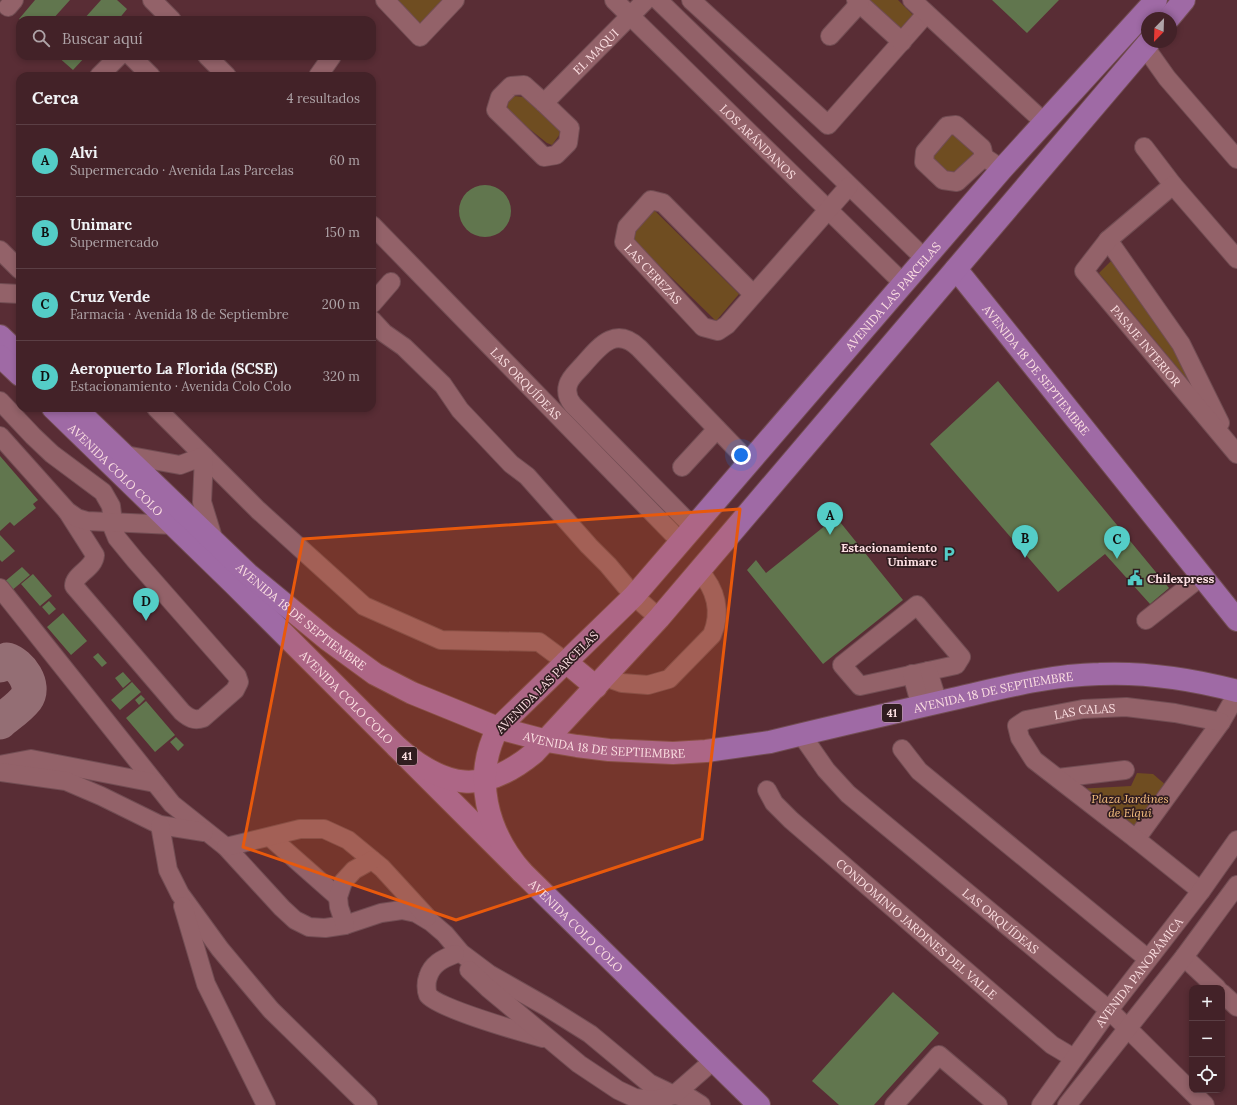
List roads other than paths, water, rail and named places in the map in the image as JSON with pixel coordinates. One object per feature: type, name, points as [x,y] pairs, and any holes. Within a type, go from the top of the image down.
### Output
[{"type":"main road","name":"AVENIDA LAS PARCELAS","points":[[522,872],[512,861],[496,835],[489,812],[485,780],[488,750],[498,728],[634,596],[924,258],[1002,169],[1156,0]]},
{"type":"main road","points":[[1174,12],[1184,0]]},
{"type":"main road","points":[[397,747],[419,764],[448,778],[464,782],[485,780],[502,775],[516,768],[547,741],[659,618],[1144,48]]},
{"type":"main road","points":[[924,258],[956,269]]},
{"type":"main road","name":"AVENIDA 18 DE SEPTIEMBRE","points":[[956,269],[1237,620]]},
{"type":"main road","points":[[0,336],[16,351]]},
{"type":"main road","points":[[0,356],[16,371]]},
{"type":"main road","name":"AVENIDA COLO COLO","points":[[57,412],[173,524],[522,872],[759,1105]]},
{"type":"main road","name":"AVENIDA 18 DE SEPTIEMBRE","points":[[79,412],[248,574],[286,606],[375,674],[435,704],[498,728],[547,741],[641,753],[706,751],[744,746],[1021,684],[1071,675],[1155,675],[1211,684],[1237,692]]},
{"type":"main road","points":[[566,662],[601,682]]},
{"type":"main road","points":[[572,714],[569,733],[573,742],[577,746]]},
{"type":"street","points":[[385,0],[420,36],[454,0]]},
{"type":"street","name":"LOS ARÁNDANOS","points":[[614,0],[903,283]]},
{"type":"street","name":"EL MAQUI","points":[[544,103],[646,0]]},
{"type":"street","points":[[658,0],[924,258]]},
{"type":"street","points":[[691,0],[828,125],[926,14]]},
{"type":"street","points":[[912,0],[1045,123]]},
{"type":"street","points":[[830,36],[858,2],[902,42]]},
{"type":"street","points":[[1149,48],[1167,78],[1237,159]]},
{"type":"street","points":[[103,72],[115,60]]},
{"type":"street","points":[[134,60],[147,72]]},
{"type":"street","points":[[211,60],[223,72]]},
{"type":"street","points":[[321,72],[329,60]]},
{"type":"street","points":[[1144,147],[1173,185],[1237,259]]},
{"type":"street","points":[[984,157],[1002,169]]},
{"type":"street","name":"PASAJE INTERIOR","points":[[1173,185],[1108,240],[1084,271],[1236,452]]},
{"type":"street","name":"LAS CEREZAS","points":[[753,294],[663,203],[651,200],[626,227],[624,242],[703,327],[718,331],[727,325],[849,186]]},
{"type":"street","name":"LAS ORQUÍDEAS","points":[[376,229],[687,534]]},
{"type":"street","name":"PASAJE INTERIOR","points":[[1108,240],[1181,344],[1236,452]]},
{"type":"street","points":[[0,250],[16,266]]},
{"type":"street","points":[[376,299],[391,282]]},
{"type":"street","points":[[0,293],[16,294]]},
{"type":"street","points":[[376,324],[384,333],[404,347],[443,386],[460,410],[511,464],[527,476],[589,546],[608,565],[634,596],[659,618]]},
{"type":"street","points":[[687,534],[573,405],[568,396],[568,386],[570,380],[601,345],[610,340],[620,338],[630,341],[639,348],[749,462]]},
{"type":"street","points":[[0,401],[52,454],[103,492],[111,506],[112,514],[110,521],[117,538],[237,676],[239,682],[235,690],[203,718],[194,719],[188,717],[182,712],[74,586],[74,581],[94,560],[95,555],[77,529],[67,511],[0,436]]},
{"type":"street","points":[[160,412],[258,510],[364,606],[441,640],[538,642],[566,662]]},
{"type":"street","points":[[682,467],[717,429]]},
{"type":"street","points":[[125,456],[180,465],[204,456]]},
{"type":"street","points":[[204,456],[202,502],[214,541]]},
{"type":"street","points":[[67,511],[77,518],[87,521],[173,524]]},
{"type":"street","points":[[601,682],[648,685],[669,679],[712,635],[715,629],[718,613],[714,594],[708,580],[699,571]]},
{"type":"street","points":[[1146,620],[1202,576]]},
{"type":"street","points":[[0,588],[172,804],[226,847],[282,908],[295,920],[309,927],[325,928],[345,925],[380,913],[402,910],[416,913],[431,922],[445,934],[461,953],[490,974],[590,1034],[649,1083],[674,1095],[690,1098],[701,1105]]},
{"type":"street","points":[[917,605],[961,657],[956,665],[920,673],[860,686],[842,665],[917,605]]},
{"type":"street","points":[[920,673],[929,705]]},
{"type":"street","points":[[1136,839],[1221,722],[1237,692]]},
{"type":"street","name":"LAS CALAS","points":[[1201,891],[1034,760],[1020,738],[1017,726],[1026,720],[1083,709],[1126,707],[1175,712],[1221,722]]},
{"type":"street","name":"LAS ORQUÍDEAS","points":[[801,734],[826,770],[848,794],[1109,1010],[1205,1105]]},
{"type":"street","points":[[902,749],[918,771],[1148,960]]},
{"type":"street","points":[[0,765],[31,759],[155,783]]},
{"type":"street","points":[[1058,778],[1126,770]]},
{"type":"street","points":[[0,772],[66,782],[101,796],[160,825],[207,832]]},
{"type":"street","name":"CONDOMINIO JARDINES DEL VALLE","points":[[767,790],[774,803],[791,820],[1052,1046],[1074,1058]]},
{"type":"street","points":[[160,825],[168,870],[180,894],[220,949],[271,1010],[368,1105]]},
{"type":"street","points":[[226,847],[300,829],[324,829],[348,840],[382,868],[431,922],[455,954],[488,988],[579,1064],[624,1093],[635,1098],[655,1100],[674,1095],[714,1060]]},
{"type":"street","points":[[270,837],[338,897]]},
{"type":"street","name":"AVENIDA PANORÁMICA","points":[[1041,1105],[1109,1010],[1201,891],[1237,840]]},
{"type":"street","points":[[345,925],[339,907],[338,897],[343,882],[354,870],[372,860]]},
{"type":"street","name":"AVENIDA PANORÁMICA","points":[[1067,1105],[1236,890]]},
{"type":"street","points":[[180,894],[206,984],[266,1105]]},
{"type":"street","points":[[455,954],[441,959],[433,966],[426,986],[428,996],[434,1001],[450,1008],[552,1041]]},
{"type":"street","points":[[1184,957],[1214,985]]},
{"type":"street","points":[[1225,996],[1237,1007]]},
{"type":"street","points":[[894,1105],[939,1055],[998,1105]]},
{"type":"place","name":"Alvi","points":[[830,535]]},
{"type":"place","name":"Estacionamiento Unimarc","points":[[949,554]]},
{"type":"place","name":"Unimarc","points":[[1025,558]]},
{"type":"place","name":"Cruz Verde","points":[[1117,559]]},
{"type":"place","name":"Chilexpress","points":[[1135,578]]},
{"type":"place","name":"Aeropuerto La Florida (SCSE)","points":[[146,621]]},
{"type":"park label","name":"Plaza Jardines de Elqui","points":[[1130,805]]}]
